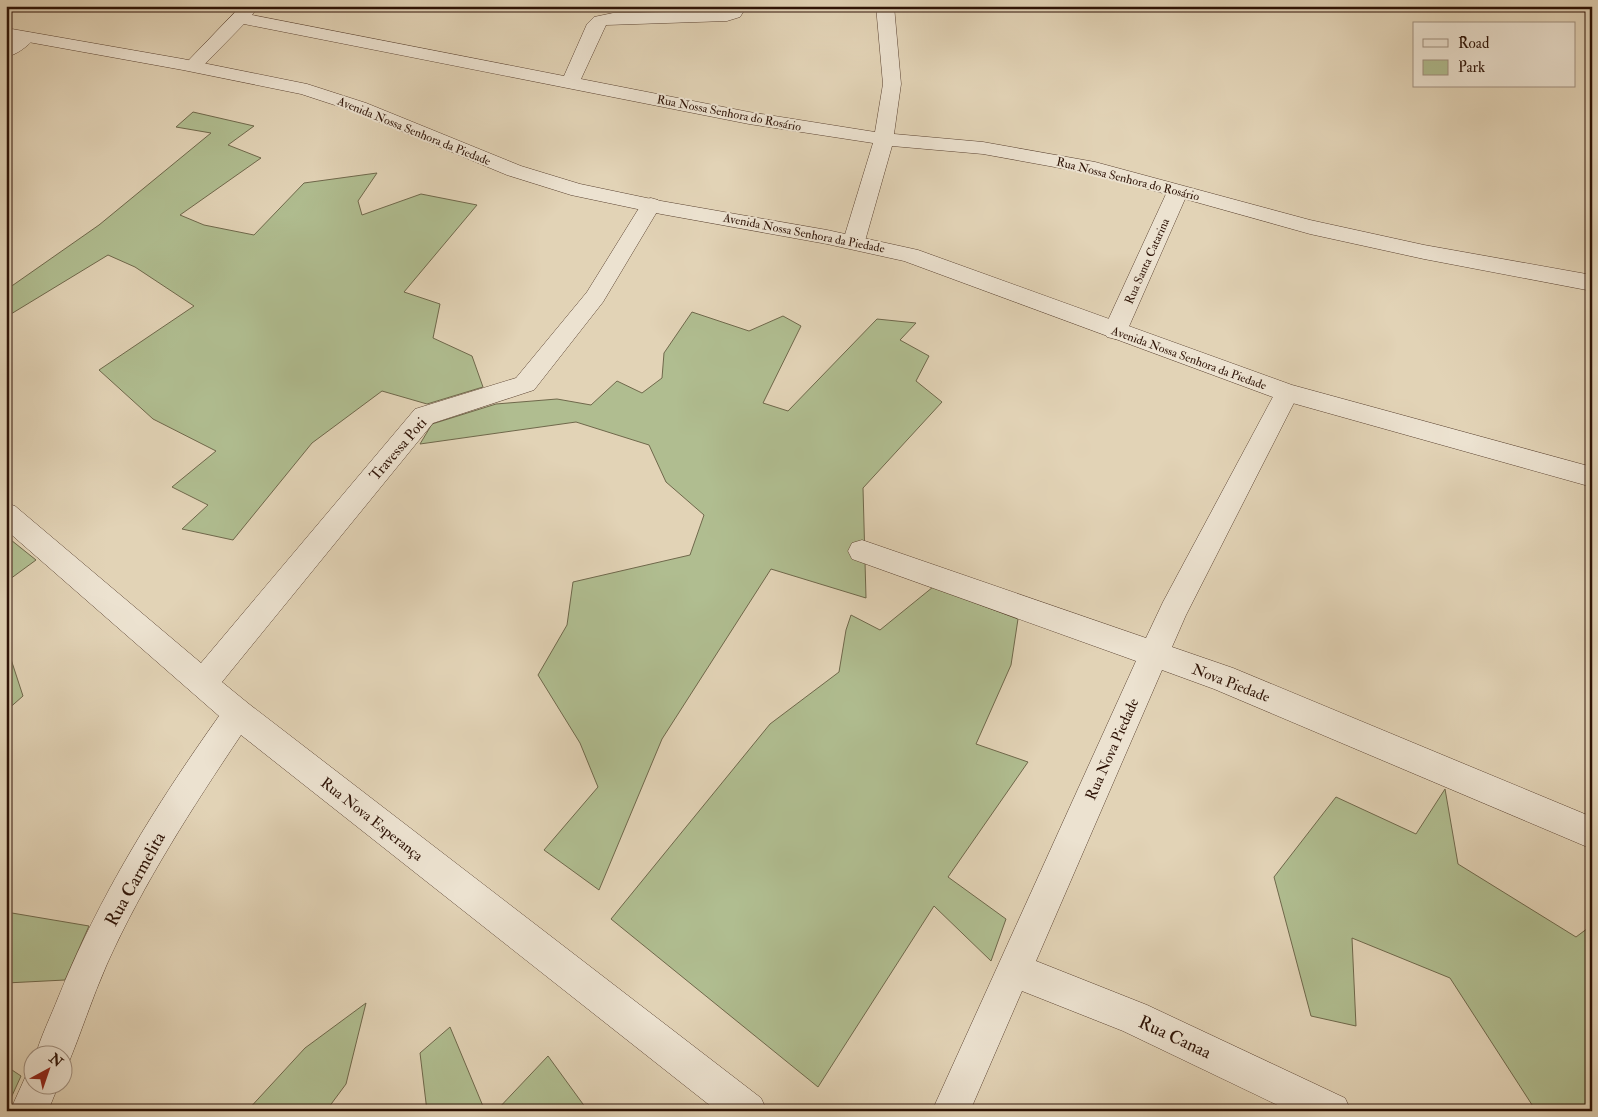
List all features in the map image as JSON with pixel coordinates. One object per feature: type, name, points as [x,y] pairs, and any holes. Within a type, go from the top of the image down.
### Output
[{"type":"street","points":[[854,240],[884,139],[892,84],[885,6]]},
{"type":"street","points":[[571,82],[596,24],[600,21],[609,18],[733,11]]},
{"type":"street","points":[[194,66],[246,12]]},
{"type":"street","name":"Rua Nossa Senhora do Rosário","points":[[246,12],[571,82],[750,118],[884,139],[984,148],[1095,168],[1310,227],[1424,252],[1592,283]]},
{"type":"street","points":[[6,52],[16,35]]},
{"type":"street","name":"Avenida Nossa Senhora da Piedade","points":[[16,35],[194,66],[326,95],[374,111],[466,152],[527,175],[577,190],[651,205],[854,240],[938,264],[1287,394],[1592,477]]},
{"type":"street","name":"Rua Santa Catarina","points":[[1115,331],[1178,191]]},
{"type":"street","name":"Travessa Poti","points":[[202,684],[424,416],[525,384],[595,297],[651,205]]},
{"type":"street","name":"Rua Nova Piedade","points":[[951,1111],[1015,970],[1153,654],[1187,582],[1287,394]]},
{"type":"street","name":"Rua Nova Esperança","points":[[6,514],[238,714],[748,1111]]},
{"type":"street","name":"Nova Piedade","points":[[862,552],[1222,678],[1592,833]]},
{"type":"street","name":"Rua Carmelita","points":[[58,1044],[95,953],[127,890],[190,782],[238,714]]},
{"type":"street","name":"Rua Canaa","points":[[1015,970],[1134,1018],[1332,1111]]},
{"type":"street","points":[[29,1111],[36,1094]]},
{"type":"green space","points":[[193,112],[254,126],[228,145],[261,158],[180,215],[204,225],[254,235],[304,183],[377,173],[358,201],[362,215],[421,194],[477,205],[404,292],[440,304],[433,338],[472,356],[483,387],[427,404],[382,391],[312,443],[233,540],[182,529],[208,505],[172,487],[216,451],[153,419],[99,370],[194,306],[135,267],[108,255],[6,317],[6,290],[99,225],[211,133],[176,127]]},
{"type":"green space","points":[[692,312],[749,331],[783,316],[801,326],[763,403],[788,411],[877,319],[916,323],[900,340],[929,356],[916,381],[942,402],[863,488],[866,598],[771,569],[662,739],[599,890],[544,850],[598,787],[580,743],[538,675],[567,625],[573,582],[690,555],[704,515],[666,482],[649,445],[576,422],[420,444],[432,424],[496,404],[557,399],[591,405],[617,381],[642,393],[662,378],[664,353]]},
{"type":"green space","points":[[6,536],[36,560],[6,582]]},
{"type":"green space","points":[[933,587],[1018,619],[1011,665],[976,744],[1028,762],[948,877],[1006,919],[991,961],[934,906],[818,1087],[611,919],[770,724],[839,672],[846,630],[851,615],[880,630]]},
{"type":"green space","points":[[6,644],[23,696],[6,711]]},
{"type":"green space","points":[[1445,789],[1458,864],[1576,937],[1592,925],[1592,1111],[1536,1111],[1450,978],[1352,938],[1356,1026],[1311,1016],[1274,877],[1336,797],[1416,834]]},
{"type":"green space","points":[[6,912],[89,926],[65,980],[6,983]]},
{"type":"green space","points":[[366,1003],[346,1084],[326,1111],[247,1111],[305,1048]]},
{"type":"green space","points":[[450,1027],[485,1111],[427,1111],[420,1053]]},
{"type":"green space","points":[[548,1056],[588,1111],[496,1111]]},
{"type":"green space","points":[[6,1066],[21,1076],[6,1109]]}]
